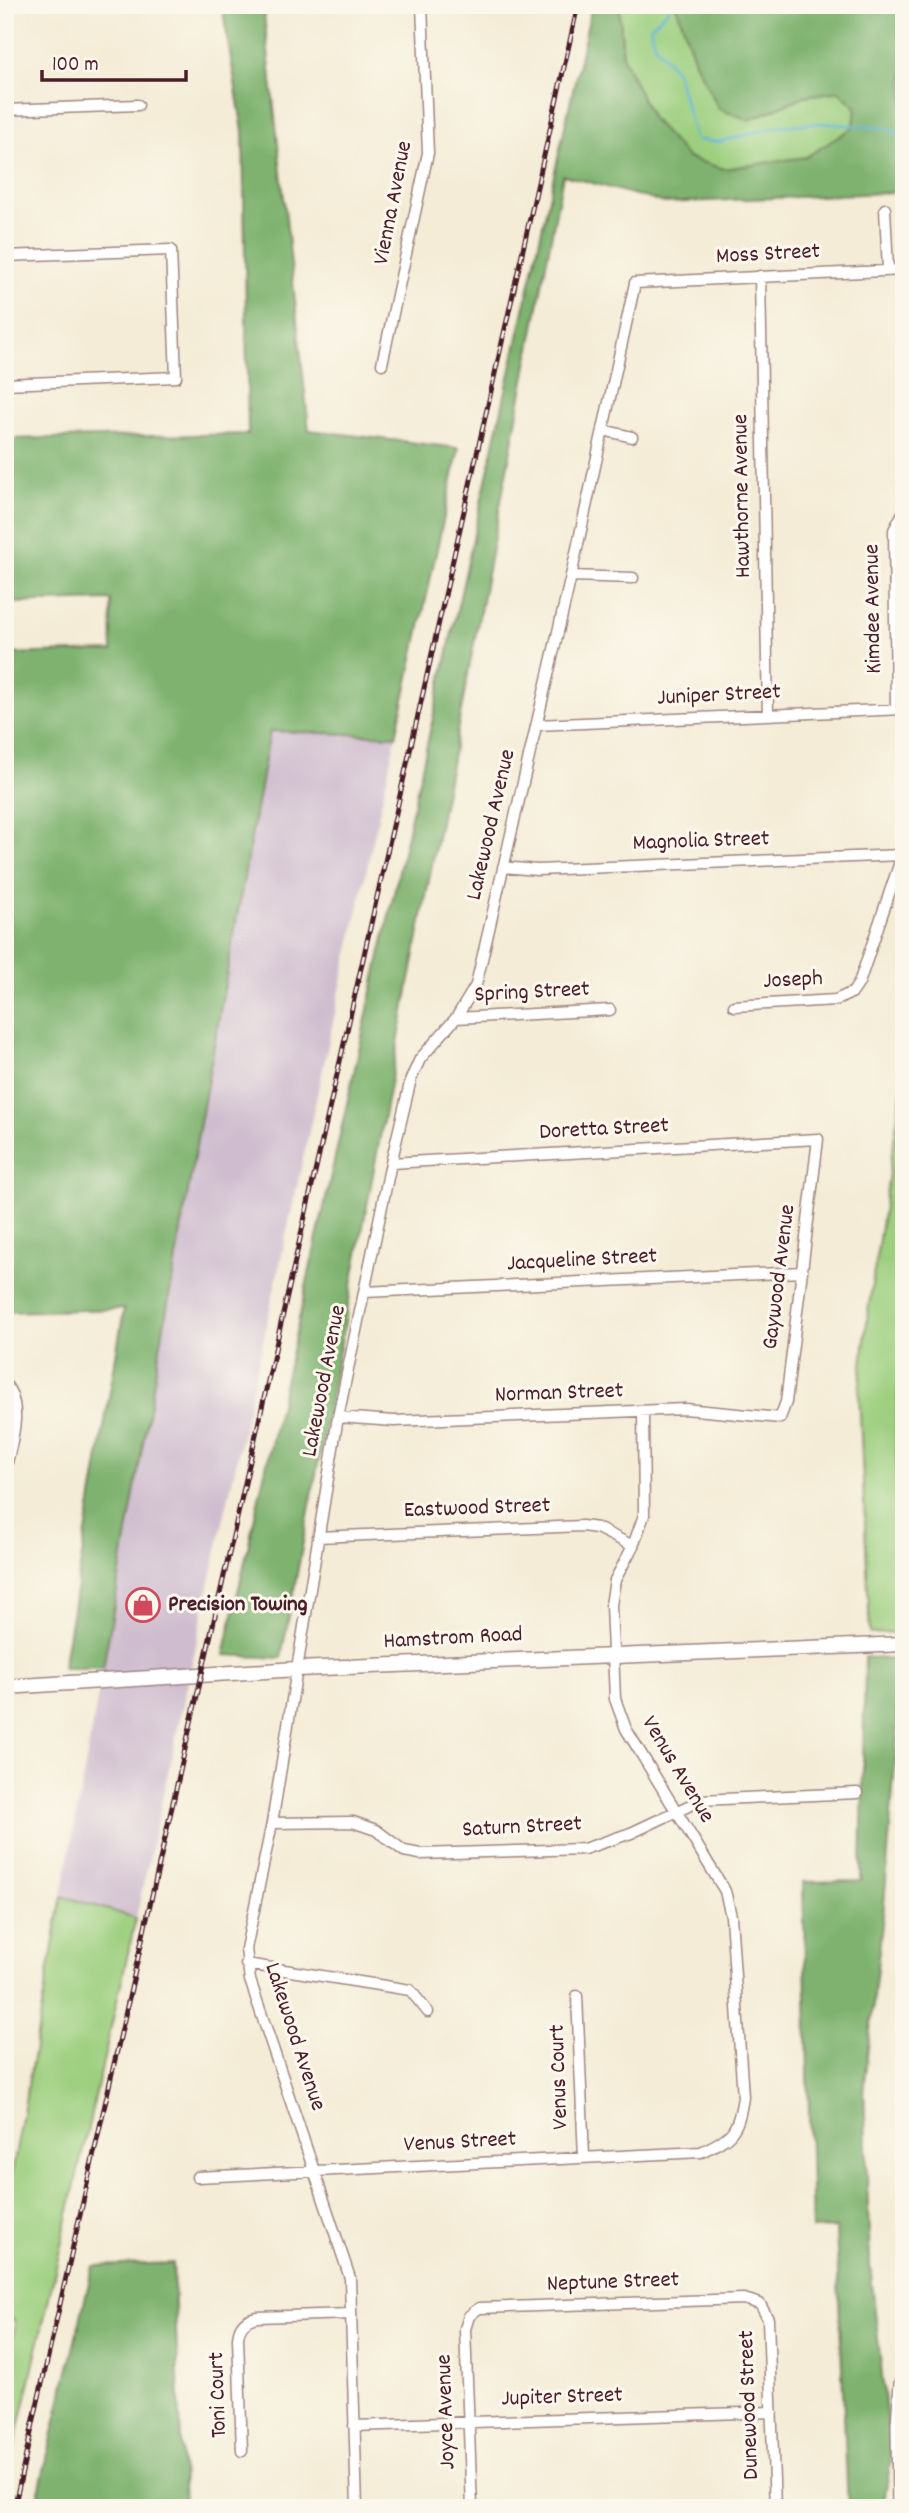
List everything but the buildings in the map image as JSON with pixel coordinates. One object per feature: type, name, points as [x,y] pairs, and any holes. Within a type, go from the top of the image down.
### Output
[{"type":"highway","points":[[902,2508],[901,2424],[904,2384]]},
{"type":"street","name":"Vienna Avenue","points":[[382,364],[428,153],[422,5]]},
{"type":"street","points":[[5,110],[138,105]]},
{"type":"street","points":[[886,209],[888,270]]},
{"type":"street","points":[[5,257],[171,250],[176,377],[5,384]]},
{"type":"street","name":"Moss Street","points":[[635,283],[904,270]]},
{"type":"street","name":"Hawthorne Avenue","points":[[760,276],[768,715]]},
{"type":"street","name":"Lakewood Avenue","points":[[357,2508],[350,2278],[246,1964],[246,1949],[272,1823],[338,1417],[391,1163],[411,1079],[420,1059],[457,1018],[476,985],[571,576],[635,283]]},
{"type":"street","points":[[603,430],[632,437]]},
{"type":"street","name":"Kimdee Avenue","points":[[900,709],[894,530],[904,511]]},
{"type":"street","points":[[571,576],[633,578]]},
{"type":"street","name":"Juniper Street","points":[[537,725],[900,709]]},
{"type":"street","name":"Magnolia Street","points":[[503,867],[537,870],[903,853]]},
{"type":"street","name":"Joseph","points":[[734,1006],[836,1000],[853,992],[859,983],[903,853]]},
{"type":"street","name":"Spring Street","points":[[457,1018],[610,1010]]},
{"type":"street","name":"Doretta Street","points":[[391,1163],[818,1139]]},
{"type":"street","name":"Gaywood Avenue","points":[[780,1418],[786,1402],[818,1139]]},
{"type":"street","name":"Jacqueline Street","points":[[364,1292],[802,1272]]},
{"type":"street","points":[[5,1384],[15,1405],[15,1423],[5,1472]]},
{"type":"street","name":"Norman Street","points":[[338,1417],[394,1421],[698,1409],[780,1418]]},
{"type":"street","name":"Venus Avenue","points":[[643,1412],[646,1500],[644,1516],[633,1546],[615,1580],[613,1592],[615,1699],[626,1729],[725,1891],[731,1916],[743,2097],[739,2124],[723,2142]]},
{"type":"street","name":"Eastwood Street","points":[[318,1537],[582,1526],[597,1528],[633,1546]]},
{"type":"street","name":"Hamstrom Road","points":[[5,1687],[297,1669],[904,1644]]},
{"type":"street","name":"Saturn Street","points":[[272,1823],[353,1822],[376,1830],[404,1851],[420,1854],[584,1849],[631,1833],[701,1800],[857,1793]]},
{"type":"street","points":[[246,1964],[410,1990],[428,2012]]},
{"type":"street","name":"Venus Court","points":[[578,1996],[584,2157]]},
{"type":"street","name":"Venus Street","points":[[197,2177],[701,2152],[723,2142]]},
{"type":"street","name":"Neptune Street","points":[[469,2316],[480,2308],[744,2299],[760,2304]]},
{"type":"street","name":"Dunewood Street","points":[[760,2304],[768,2321],[775,2508]]},
{"type":"street","name":"Toni Court","points":[[242,2451],[238,2338],[241,2327],[254,2317],[351,2314]]},
{"type":"street","name":"Joyce Avenue","points":[[469,2316],[465,2326],[472,2508]]},
{"type":"street","name":"Jupiter Street","points":[[354,2426],[772,2412]]},
{"type":"shaded area","points":[[270,730],[396,736],[136,1918],[62,1896]]},
{"type":"green space","points":[[222,5],[263,5],[309,430],[459,448],[396,736],[270,731],[103,1668],[63,1668],[124,1309],[5,1312],[5,654],[112,651],[111,600],[5,603],[5,439],[248,434],[243,131]]},
{"type":"green space","points":[[592,5],[619,5],[623,58],[652,119],[688,158],[724,169],[806,157],[854,127],[856,107],[839,91],[805,96],[749,120],[719,109],[696,64],[676,5],[904,5],[904,192],[665,203],[563,175],[281,1658],[224,1655]]},
{"type":"green space","points":[[619,5],[676,5],[696,64],[719,109],[749,120],[805,96],[840,91],[856,107],[854,127],[807,157],[724,169],[688,158],[652,119],[623,58]]},
{"type":"green space","points":[[904,1074],[904,1314],[896,1422],[897,1632],[870,1634],[859,1392],[868,1312]]},
{"type":"green space","points":[[865,1657],[897,1660],[897,1737],[884,1906],[864,2084],[870,2265],[891,2458],[883,2508],[848,2508],[836,2228],[812,2229],[803,1882],[861,1881]]},
{"type":"green space","points":[[62,1896],[136,1918],[5,2489],[5,2376],[15,2326],[14,2320],[5,2316],[5,2213]]},
{"type":"green space","points":[[173,2263],[184,2505],[169,2508],[35,2508],[93,2266]]},
{"type":"waterway","points":[[669,5],[669,9],[650,27],[654,44],[676,71],[696,140],[718,142],[780,126],[821,123],[884,128],[904,135]]},
{"type":"railway","points":[[14,2508],[578,5]]},
{"type":"place","name":"Precision Towing","points":[[143,1605]]}]
